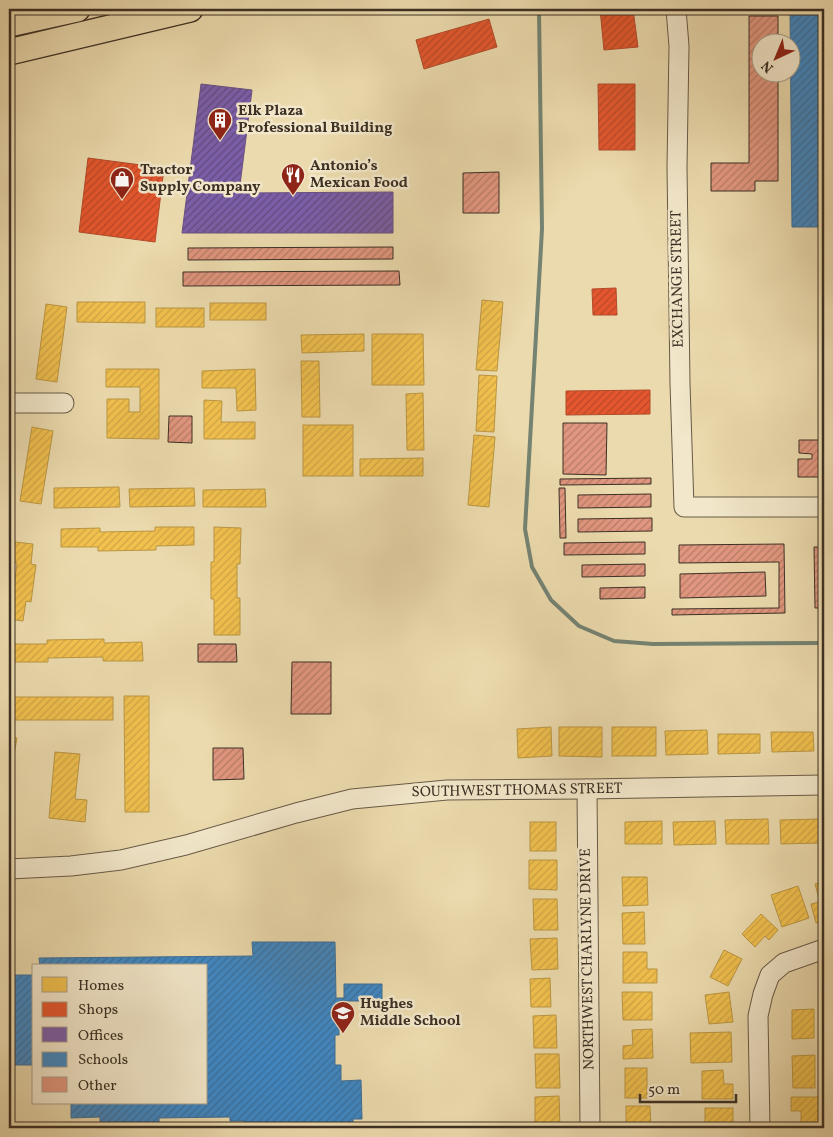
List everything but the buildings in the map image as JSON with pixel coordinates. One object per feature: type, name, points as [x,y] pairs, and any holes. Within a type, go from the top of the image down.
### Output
[{"type":"main road","points":[[9,24],[77,9]]},
{"type":"main road","points":[[9,52],[190,9]]},
{"type":"street","name":"EXCHANGE STREET","points":[[676,9],[679,46],[677,167],[684,507],[824,507]]},
{"type":"street","points":[[9,403],[64,403]]},
{"type":"street","name":"SOUTHWEST THOMAS STREET","points":[[9,869],[71,866],[120,860],[186,845],[352,799],[447,790],[824,785]]},
{"type":"street","name":"NORTHWEST CHARLYNE DRIVE","points":[[586,789],[590,1128]]},
{"type":"street","points":[[760,1128],[758,1016],[763,994],[770,975],[784,963],[824,950]]},
{"type":"waterway","points":[[539,9],[542,229],[525,529],[532,567],[551,600],[579,626],[614,641],[653,644],[824,643]]},
{"type":"place","name":"Elk Plaza Professional Building","points":[[220,141]]},
{"type":"place","name":"Antonio’s Mexican Food","points":[[293,196]]},
{"type":"place","name":"Tractor Supply Company","points":[[122,200]]},
{"type":"place","name":"Hughes Middle School","points":[[343,1034]]}]
